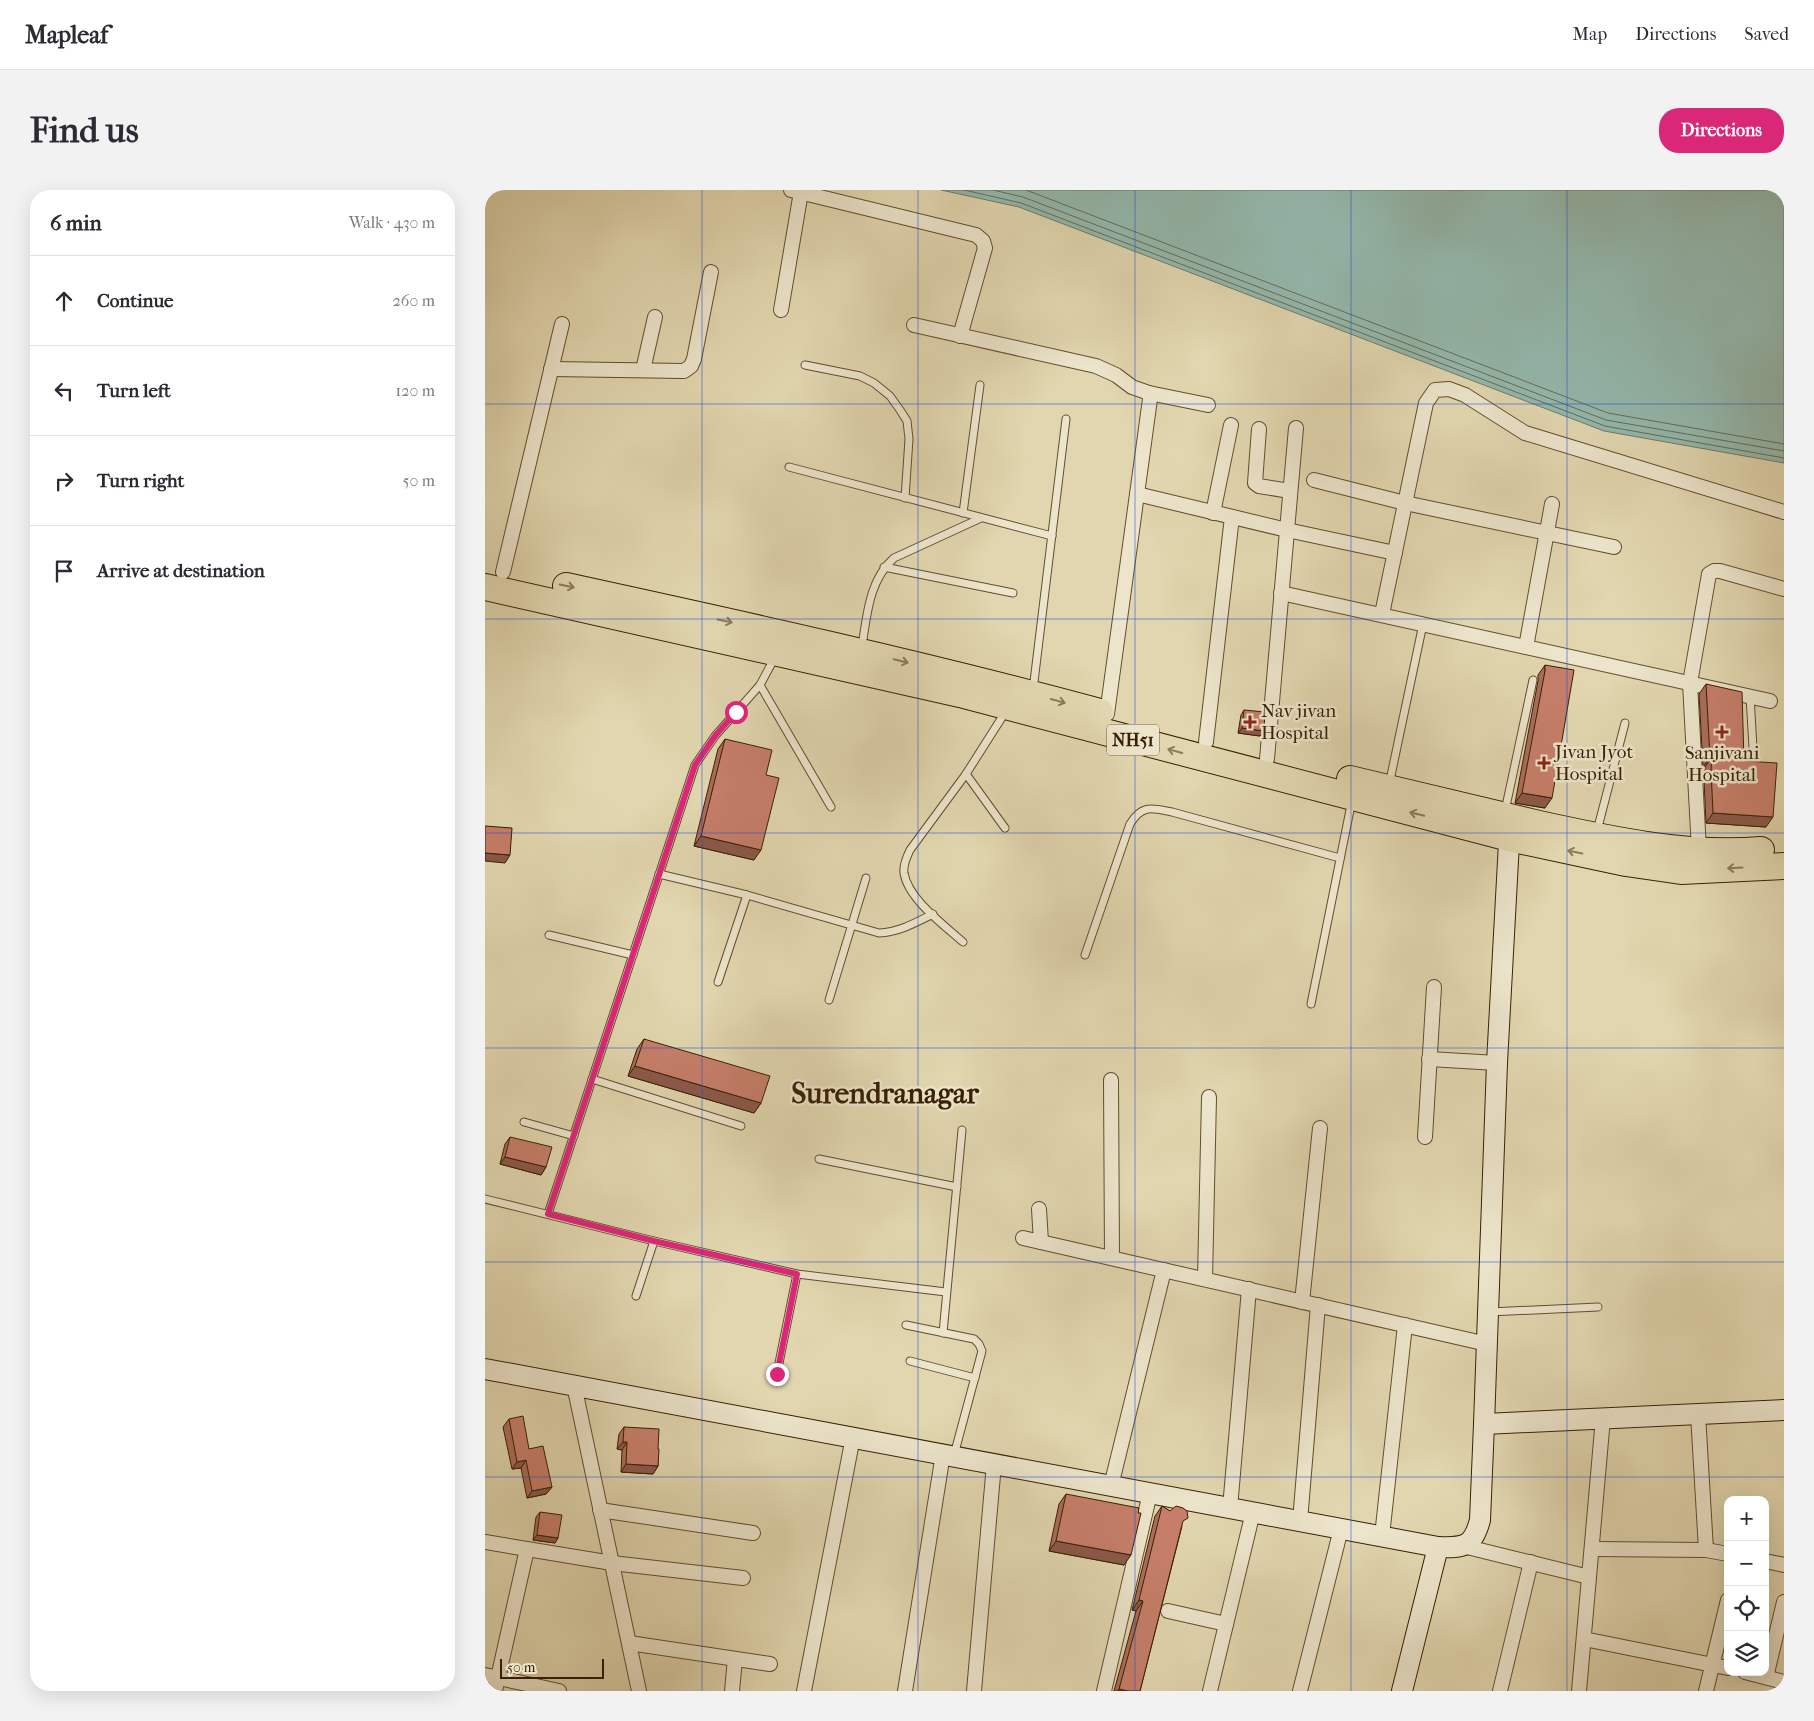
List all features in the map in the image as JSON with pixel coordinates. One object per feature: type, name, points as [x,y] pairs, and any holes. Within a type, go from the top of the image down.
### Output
[{"type":"highway","name":"NH51","points":[[491,576],[861,652],[1022,704],[1353,798],[1651,846],[1699,850],[1784,848]]},
{"type":"highway","name":"NH51","points":[[491,576],[776,653],[960,694],[1022,704],[1107,714],[1267,759],[1388,788],[1508,824],[1626,863],[1681,871],[1784,866]]},
{"type":"street","points":[[781,310],[796,191],[967,232],[976,235],[983,241],[985,248],[960,336]]},
{"type":"street","points":[[551,369],[684,371],[691,366],[711,272]]},
{"type":"street","points":[[643,370],[655,317]]},
{"type":"street","points":[[491,576],[551,369],[562,324]]},
{"type":"street","points":[[914,325],[1096,366],[1149,393],[1208,405]]},
{"type":"street","points":[[1382,614],[1426,403],[1435,390],[1449,389],[1465,395],[1525,433],[1784,512]]},
{"type":"street","points":[[1107,714],[1150,399],[1149,393]]},
{"type":"street","points":[[1213,512],[1231,425]]},
{"type":"street","points":[[1267,759],[1296,428]]},
{"type":"street","points":[[1259,429],[1255,483],[1259,486],[1290,491]]},
{"type":"street","points":[[1314,480],[1405,503],[1614,547]]},
{"type":"street","points":[[1137,494],[1287,530],[1395,553]]},
{"type":"street","points":[[1526,647],[1552,504]]},
{"type":"street","points":[[1206,742],[1232,517]]},
{"type":"street","points":[[1699,850],[1690,683],[1709,574],[1720,570],[1784,589]]},
{"type":"street","points":[[1281,593],[1769,701]]},
{"type":"street","points":[[485,1369],[1438,1547],[1459,1548],[1471,1542],[1477,1531],[1479,1520],[1484,1424],[1508,824]]},
{"type":"street","points":[[1425,1136],[1434,987]]},
{"type":"street","points":[[1429,1059],[1497,1063]]},
{"type":"street","points":[[1111,1080],[1112,1258]]},
{"type":"street","points":[[1205,1279],[1209,1097]]},
{"type":"street","points":[[1302,1302],[1320,1128]]},
{"type":"street","points":[[1039,1209],[1041,1242]]},
{"type":"street","points":[[1023,1238],[1487,1344]]},
{"type":"street","points":[[1111,1486],[1164,1270]]},
{"type":"street","points":[[1230,1508],[1249,1289]]},
{"type":"street","points":[[1300,1521],[1318,1305]]},
{"type":"street","points":[[1382,1536],[1405,1325]]},
{"type":"street","points":[[574,1385],[639,1691]]},
{"type":"street","points":[[1484,1424],[1784,1410]]},
{"type":"street","points":[[1698,1414],[1706,1550]]},
{"type":"street","points":[[1581,1691],[1603,1418]]},
{"type":"street","points":[[804,1691],[853,1437]]},
{"type":"street","points":[[905,1691],[948,1455]]},
{"type":"street","points":[[974,1691],[994,1464]]},
{"type":"street","points":[[1103,1691],[1150,1493]]},
{"type":"street","points":[[601,1510],[753,1533]]},
{"type":"street","points":[[1210,1691],[1253,1512]]},
{"type":"street","points":[[1300,1691],[1341,1529]]},
{"type":"street","points":[[485,1542],[612,1562],[743,1578]]},
{"type":"street","points":[[1463,1546],[1589,1577]]},
{"type":"street","points":[[1402,1691],[1438,1547]]},
{"type":"street","points":[[527,1549],[493,1681],[559,1691]]},
{"type":"street","points":[[1592,1549],[1706,1550],[1724,1553]]},
{"type":"street","points":[[1501,1691],[1531,1562]]},
{"type":"street","points":[[1769,1562],[1784,1566]]},
{"type":"street","points":[[1766,1678],[1784,1602]]},
{"type":"street","points":[[1168,1611],[1226,1624]]},
{"type":"street","points":[[1705,1691],[1724,1616]]},
{"type":"street","points":[[1584,1639],[1724,1667]]},
{"type":"street","points":[[629,1643],[770,1664]]},
{"type":"street","points":[[732,1691],[735,1659]]},
{"type":"street","points":[[1759,1676],[1784,1682]]},
{"type":"lane","points":[[805,365],[860,376],[874,383],[890,396],[907,421],[909,439],[905,498]]},
{"type":"lane","points":[[963,513],[980,385]]},
{"type":"lane","points":[[963,942],[917,898],[909,887],[904,873],[905,862],[910,850],[966,774],[1022,704],[1051,536],[1066,419]]},
{"type":"lane","points":[[789,468],[1051,536]]},
{"type":"lane","points":[[861,652],[875,582],[884,567],[894,558],[981,518]]},
{"type":"lane","points":[[884,567],[1013,593]]},
{"type":"lane","points":[[1388,788],[1423,624]]},
{"type":"lane","points":[[548,1214],[695,765],[715,736],[760,685],[776,653]]},
{"type":"lane","points":[[1508,824],[1533,680]]},
{"type":"lane","points":[[760,685],[831,807]]},
{"type":"lane","points":[[1749,696],[1754,765]]},
{"type":"lane","points":[[1595,836],[1625,723]]},
{"type":"lane","points":[[966,774],[1005,828]]},
{"type":"lane","points":[[1311,1004],[1353,798]]},
{"type":"lane","points":[[1085,955],[1129,824],[1142,809],[1153,808],[1172,812],[1341,858]]},
{"type":"lane","points":[[659,874],[747,895],[879,933],[893,932],[933,914]]},
{"type":"lane","points":[[829,1000],[866,878]]},
{"type":"lane","points":[[718,982],[747,895]]},
{"type":"lane","points":[[549,935],[633,955]]},
{"type":"lane","points":[[592,1079],[741,1126]]},
{"type":"lane","points":[[525,1122],[574,1136]]},
{"type":"lane","points":[[943,1333],[962,1130]]},
{"type":"lane","points":[[819,1159],[957,1187]]},
{"type":"lane","points":[[485,1199],[797,1274],[946,1292]]},
{"type":"lane","points":[[636,1296],[654,1241]]},
{"type":"lane","points":[[777,1374],[797,1274]]},
{"type":"lane","points":[[1488,1312],[1598,1308]]},
{"type":"lane","points":[[905,1325],[974,1339],[982,1351],[975,1378],[948,1455]]},
{"type":"lane","points":[[911,1361],[975,1378]]},
{"type":"water","points":[[941,190],[1784,190],[1784,463],[1604,431],[1019,207]]},
{"type":"building","points":[[1545,665],[1574,670],[1552,798],[1522,793]]},
{"type":"building","points":[[1706,684],[1742,692],[1744,761],[1777,763],[1773,817],[1713,813],[1712,757],[1710,757]]},
{"type":"building","points":[[1244,710],[1265,712],[1264,731],[1242,728]]},
{"type":"building","points":[[725,739],[772,750],[766,775],[779,778],[761,850],[701,836]]},
{"type":"building","points":[[485,826],[512,828],[510,855],[485,853]]},
{"type":"building","points":[[644,1039],[770,1076],[761,1103],[635,1066]]},
{"type":"building","points":[[510,1137],[552,1147],[546,1167],[505,1157]]},
{"type":"building","points":[[523,1416],[529,1449],[543,1446],[552,1487],[532,1491],[526,1460],[517,1462],[509,1419]]},
{"type":"building","points":[[624,1427],[659,1429],[658,1466],[626,1464],[627,1442],[623,1442]]},
{"type":"building","points":[[1066,1494],[1139,1508],[1138,1513],[1141,1513],[1131,1555],[1056,1541]]},
{"type":"building","points":[[1162,1506],[1170,1511],[1176,1506],[1183,1508],[1187,1511],[1188,1518],[1183,1521],[1140,1691],[1128,1691],[1119,1689],[1143,1601],[1139,1600]]},
{"type":"building","points":[[540,1512],[562,1515],[558,1538],[537,1535]]},
{"type":"place","name":"Nav jivan Hospital","points":[[1250,722]]},
{"type":"place","name":"Sanjivani Hospital","points":[[1722,732]]},
{"type":"place","name":"Jivan Jyot Hospital","points":[[1544,763]]},
{"type":"district","name":"Surendranagar","points":[[885,1094]]},
{"type":"route","points":[[736,712],[715,736],[695,765],[548,1214],[797,1274],[777,1374]]}]
